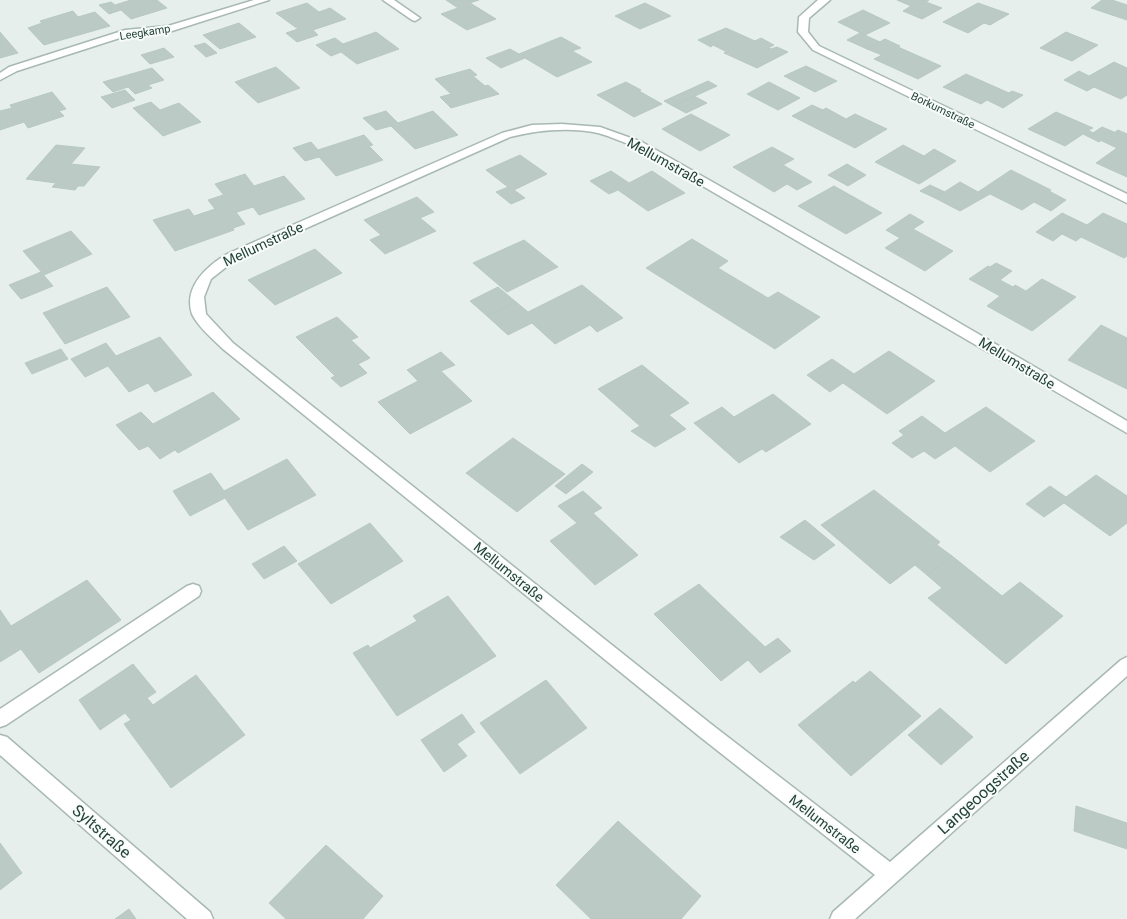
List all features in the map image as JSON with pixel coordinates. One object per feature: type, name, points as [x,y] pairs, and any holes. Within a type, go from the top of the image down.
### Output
[{"type":"street","name":"Leegkamp","points":[[0,77],[13,69],[128,32],[169,29],[264,0]]},
{"type":"street","points":[[388,0],[415,18]]},
{"type":"street","name":"Borkumstraße","points":[[825,0],[817,4],[804,17],[804,32],[816,48],[1127,198]]},
{"type":"street","name":"Mellumstraße","points":[[890,875],[697,724],[228,346],[199,316],[197,300],[199,290],[206,276],[216,266],[231,257],[506,135],[532,128],[562,127],[600,130],[638,144],[905,296],[1127,428]]},
{"type":"street","points":[[0,719],[193,591]]},
{"type":"street","name":"Langeoogstraße","points":[[840,919],[1127,665]]},
{"type":"street","name":"Syltstraße","points":[[0,743],[203,919]]},
{"type":"building","points":[[131,0],[157,0],[167,8],[131,19],[121,10],[109,14],[99,5],[111,2],[115,5]]},
{"type":"building","points":[[446,0],[479,0],[470,3],[496,19],[467,30],[441,14],[458,8]]},
{"type":"building","points":[[897,0],[929,0],[926,2],[942,8],[922,19],[903,11],[911,6]]},
{"type":"building","points":[[1102,0],[1112,0],[1127,5],[1127,20],[1091,8]]},
{"type":"building","points":[[307,3],[319,12],[330,8],[346,19],[313,30],[318,35],[297,42],[286,33],[298,29],[276,13]]},
{"type":"building","points":[[645,3],[671,16],[640,29],[615,16]]},
{"type":"building","points":[[978,3],[1009,14],[990,25],[984,23],[968,33],[943,22]]},
{"type":"building","points":[[863,10],[890,23],[865,35],[838,22]]},
{"type":"building","points":[[73,11],[78,17],[95,12],[110,26],[44,45],[28,28],[42,23],[40,21]]},
{"type":"building","points":[[239,23],[256,37],[220,49],[203,35]]},
{"type":"building","points":[[726,28],[755,41],[761,38],[774,45],[768,48],[777,47],[788,52],[757,68],[724,53],[727,52],[713,45],[711,47],[698,40]]},
{"type":"building","points":[[0,32],[18,53],[0,58]]},
{"type":"building","points":[[376,32],[399,49],[357,64],[341,52],[331,56],[316,45],[335,38],[343,44]]},
{"type":"building","points":[[1066,32],[1098,45],[1072,61],[1040,48]]},
{"type":"building","points":[[860,33],[880,42],[867,49],[847,40]]},
{"type":"building","points":[[561,37],[581,48],[572,51],[592,62],[557,77],[525,58],[501,68],[486,58],[510,49],[519,54]]},
{"type":"building","points":[[885,39],[900,46],[898,47],[941,66],[918,79],[874,59],[882,55],[867,49]]},
{"type":"building","points":[[205,43],[217,53],[206,57],[194,46]]},
{"type":"building","points":[[164,48],[174,57],[150,64],[141,55]]},
{"type":"building","points":[[1114,62],[1127,68],[1127,95],[1121,99],[1094,87],[1087,91],[1064,80],[1079,71],[1089,76]]},
{"type":"building","points":[[806,66],[837,81],[815,92],[784,76]]},
{"type":"building","points":[[276,67],[300,88],[258,103],[235,82]]},
{"type":"building","points":[[152,68],[164,80],[148,85],[152,88],[135,94],[128,87],[113,92],[103,82]]},
{"type":"building","points":[[470,69],[477,75],[473,76],[499,94],[451,108],[440,97],[451,94],[435,79]]},
{"type":"building","points":[[966,74],[1009,93],[1012,91],[1023,95],[1003,108],[987,100],[981,104],[943,87]]},
{"type":"building","points":[[708,81],[717,86],[673,106],[664,101]]},
{"type":"building","points":[[626,82],[662,104],[634,117],[597,95]]},
{"type":"building","points":[[769,82],[800,98],[778,110],[747,94]]},
{"type":"building","points":[[125,90],[135,100],[112,108],[101,97]]},
{"type":"building","points":[[52,92],[66,109],[59,111],[64,116],[28,128],[24,122],[0,130],[0,111],[12,108],[10,105]]},
{"type":"building","points":[[694,96],[707,103],[686,113],[673,106]]},
{"type":"building","points":[[151,102],[160,110],[179,103],[201,122],[163,136],[133,108]]},
{"type":"building","points":[[812,105],[823,110],[826,108],[846,119],[855,114],[887,129],[855,148],[792,116]]},
{"type":"building","points":[[386,111],[398,123],[433,111],[458,135],[415,149],[391,126],[376,130],[363,118]]},
{"type":"building","points":[[1056,112],[1093,128],[1088,130],[1093,133],[1102,127],[1114,132],[1099,142],[1083,134],[1065,146],[1028,129]]},
{"type":"building","points":[[691,114],[730,135],[700,151],[662,129]]},
{"type":"building","points":[[1118,130],[1127,134],[1127,177],[1096,163],[1117,148],[1102,141]]},
{"type":"building","points":[[364,135],[373,145],[369,146],[383,160],[336,176],[319,157],[305,161],[293,148],[311,142],[318,150]]},
{"type":"building","points":[[56,145],[85,148],[71,164],[100,167],[84,186],[78,186],[75,190],[52,187],[56,183],[26,179]]},
{"type":"building","points":[[903,145],[924,156],[934,149],[956,161],[919,184],[875,162]]},
{"type":"building","points":[[772,147],[794,159],[783,165],[812,182],[797,190],[787,184],[774,192],[733,167]]},
{"type":"building","points":[[520,155],[547,174],[514,190],[525,198],[511,204],[496,192],[508,187],[486,170]]},
{"type":"building","points":[[847,164],[866,175],[848,186],[828,175]]},
{"type":"building","points":[[1011,170],[1051,190],[1049,191],[1066,200],[1051,211],[1034,202],[1022,210],[990,194],[960,211],[935,198],[960,182],[978,192]]},
{"type":"building","points":[[611,171],[629,183],[652,171],[685,193],[648,211],[618,190],[609,194],[590,181]]},
{"type":"building","points":[[245,174],[254,186],[284,176],[305,199],[259,215],[253,207],[237,212],[215,184]]},
{"type":"building","points":[[930,185],[945,192],[935,198],[920,191]]},
{"type":"building","points":[[834,186],[882,213],[846,234],[798,206]]},
{"type":"building","points":[[223,195],[245,224],[233,228],[234,230],[175,251],[153,220],[189,209],[194,216],[215,209],[208,200]]},
{"type":"building","points":[[417,197],[434,212],[420,218],[436,231],[385,254],[370,240],[381,235],[364,220]]},
{"type":"building","points":[[1062,213],[1087,225],[1103,213],[1127,224],[1127,256],[1124,258],[1081,237],[1076,241],[1062,234],[1053,241],[1036,232]]},
{"type":"building","points":[[910,214],[924,222],[913,229],[953,251],[925,271],[885,248],[900,238],[886,230]]},
{"type":"building","points":[[71,231],[92,254],[44,275],[23,251]]},
{"type":"building","points":[[692,239],[728,261],[718,268],[768,298],[778,292],[820,317],[775,349],[646,268]]},
{"type":"building","points":[[524,240],[558,267],[507,292],[473,263]]},
{"type":"building","points":[[315,249],[342,273],[275,305],[248,280]]},
{"type":"building","points":[[996,263],[1012,271],[1000,280],[1013,287],[1015,285],[1026,291],[1042,279],[1076,297],[1032,331],[987,306],[1000,296],[969,279]]},
{"type":"building","points":[[41,272],[53,286],[21,299],[9,285]]},
{"type":"building","points":[[582,285],[623,318],[597,332],[590,325],[555,344],[532,323],[508,335],[487,316],[516,302],[528,312]]},
{"type":"building","points":[[107,287],[130,317],[65,344],[43,313]]},
{"type":"building","points":[[498,287],[516,302],[487,316],[470,301]]},
{"type":"building","points":[[337,317],[358,337],[351,340],[370,358],[358,364],[367,373],[341,387],[331,378],[335,376],[296,337]]},
{"type":"building","points":[[1101,325],[1127,338],[1127,389],[1068,360]]},
{"type":"building","points":[[160,337],[192,375],[155,392],[148,383],[129,392],[108,366],[85,377],[71,359],[106,343],[116,356]]},
{"type":"building","points":[[61,349],[68,359],[32,374],[25,363]]},
{"type":"building","points":[[889,351],[935,381],[887,414],[843,383],[830,392],[807,375],[832,359],[854,374]]},
{"type":"building","points":[[441,352],[455,365],[441,371],[472,401],[410,434],[378,402],[418,381],[407,370]]},
{"type":"building","points":[[642,365],[689,403],[669,415],[686,429],[655,447],[631,431],[640,426],[598,389]]},
{"type":"building","points":[[213,392],[240,419],[178,453],[175,450],[160,459],[148,446],[139,450],[116,425],[141,412],[153,424]]},
{"type":"building","points":[[773,394],[811,424],[766,452],[762,449],[739,463],[694,423],[722,407],[734,417]]},
{"type":"building","points":[[986,407],[1035,441],[990,472],[955,446],[935,459],[924,451],[912,458],[892,443],[904,435],[899,431],[922,416],[945,433]]},
{"type":"building","points":[[513,438],[565,474],[517,512],[466,473]]},
{"type":"building","points":[[287,459],[316,495],[248,530],[225,498],[190,516],[173,491],[211,473],[224,491]]},
{"type":"building","points":[[582,464],[593,472],[566,494],[555,486]]},
{"type":"building","points":[[1096,475],[1127,496],[1127,523],[1110,536],[1064,503],[1044,517],[1026,504],[1050,486],[1066,497]]},
{"type":"building","points":[[874,490],[940,542],[937,545],[952,556],[927,575],[915,565],[890,584],[821,525]]},
{"type":"building","points":[[583,491],[602,508],[593,513],[638,555],[595,585],[550,541],[577,523],[558,506]]},
{"type":"building","points":[[805,520],[835,545],[814,560],[780,537]]},
{"type":"building","points":[[370,523],[403,561],[331,604],[298,564]]},
{"type":"building","points":[[284,546],[297,561],[264,579],[252,564]]},
{"type":"building","points":[[952,556],[1002,596],[1020,582],[1063,616],[1006,664],[928,598],[942,588],[927,575]]},
{"type":"building","points":[[87,580],[121,620],[39,673],[21,649],[0,662],[0,610],[11,626]]},
{"type":"building","points":[[699,584],[765,647],[778,638],[791,651],[760,673],[748,660],[721,681],[654,614]]},
{"type":"building","points":[[448,596],[496,656],[397,716],[353,653],[368,645],[370,648],[417,621],[413,616]]},
{"type":"building","points":[[133,664],[156,692],[147,698],[153,705],[196,675],[245,735],[171,788],[124,724],[131,720],[125,713],[100,730],[79,700]]},
{"type":"building","points":[[870,671],[921,716],[851,776],[798,725],[853,681],[855,683]]},
{"type":"building","points":[[546,680],[587,728],[520,774],[480,723]]},
{"type":"building","points":[[940,708],[973,737],[941,765],[908,735]]},
{"type":"building","points":[[462,714],[475,732],[457,744],[467,756],[444,772],[421,740]]},
{"type":"building","points":[[1076,806],[1127,823],[1127,849],[1074,831]]},
{"type":"building","points":[[618,821],[701,896],[681,919],[591,919],[556,885]]},
{"type":"building","points":[[0,843],[22,873],[0,890]]},
{"type":"building","points":[[326,845],[383,896],[363,919],[286,919],[269,903]]},
{"type":"building","points":[[129,909],[136,919],[115,919]]}]
